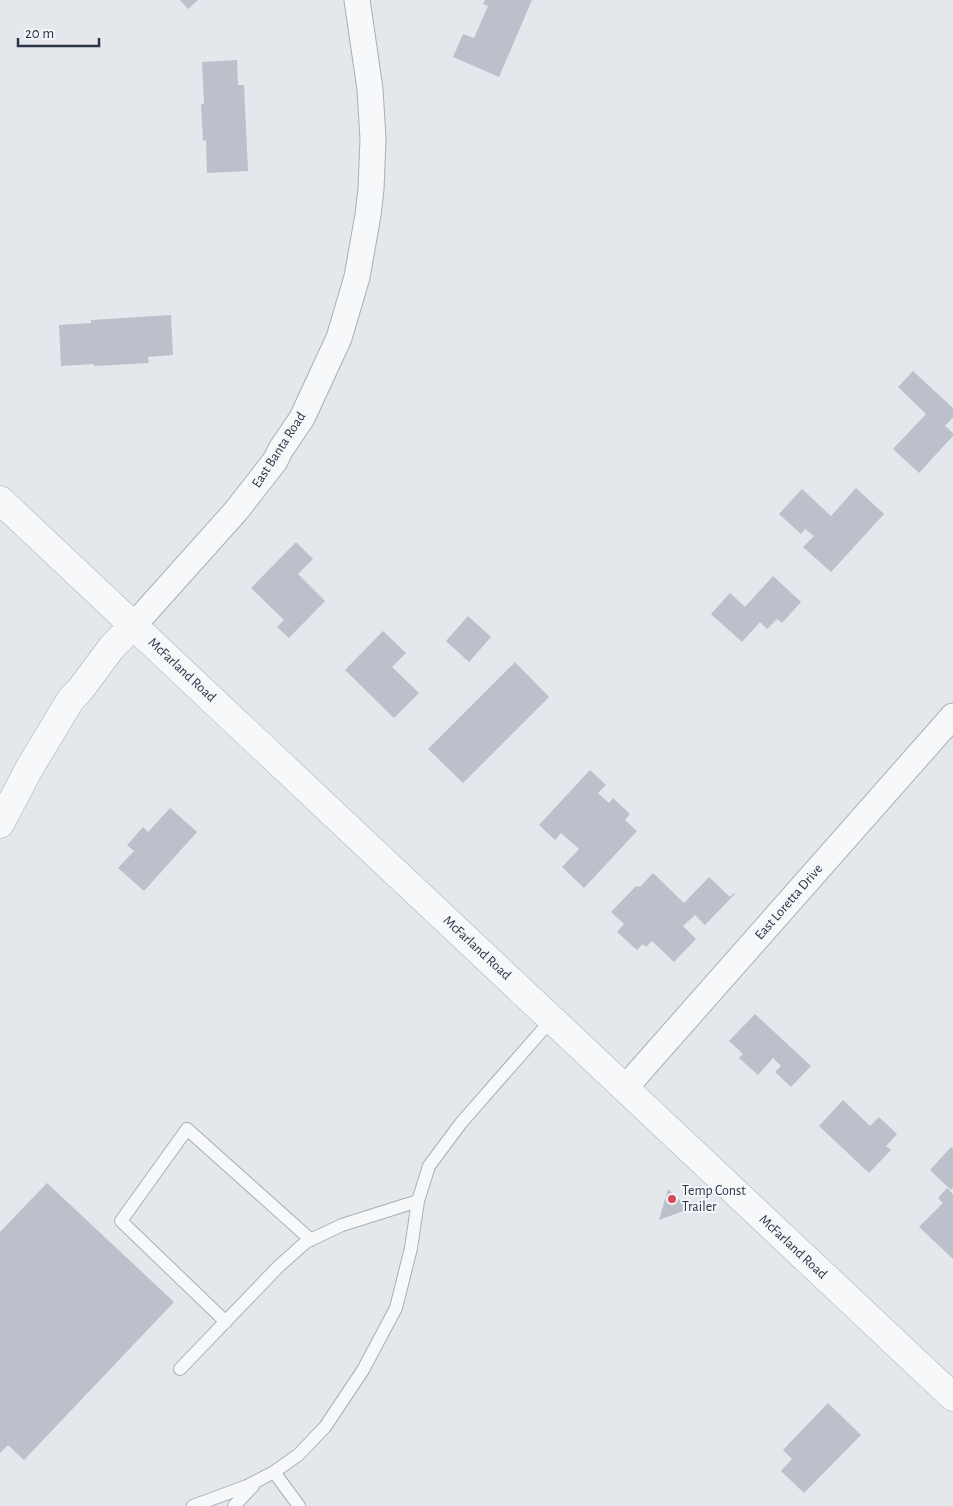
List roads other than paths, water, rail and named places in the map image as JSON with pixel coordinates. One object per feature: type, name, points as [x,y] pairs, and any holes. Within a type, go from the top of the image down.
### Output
[{"type":"street","name":"East Banta Road","points":[[0,824],[30,767],[71,699],[112,647],[236,511],[275,461],[302,418],[339,338],[358,277],[371,189],[373,139],[370,89],[357,0]]},
{"type":"street","name":"McFarland Road","points":[[0,500],[953,1397]]},
{"type":"street","name":"East Loretta Drive","points":[[625,1088],[953,716]]},
{"type":"lane","points":[[193,1506],[256,1482],[274,1472],[298,1454],[324,1427],[363,1370],[396,1308],[411,1248],[418,1201],[429,1166],[461,1123],[552,1019]]},
{"type":"lane","points":[[226,1322],[122,1221],[187,1129],[311,1240]]},
{"type":"lane","points":[[180,1369],[294,1252],[311,1240],[342,1226],[418,1201]]},
{"type":"lane","points":[[274,1472],[299,1506]]},
{"type":"lane","points":[[234,1506],[256,1482]]},
{"type":"place","name":"Temp Const Trailer","points":[[672,1199]]}]
